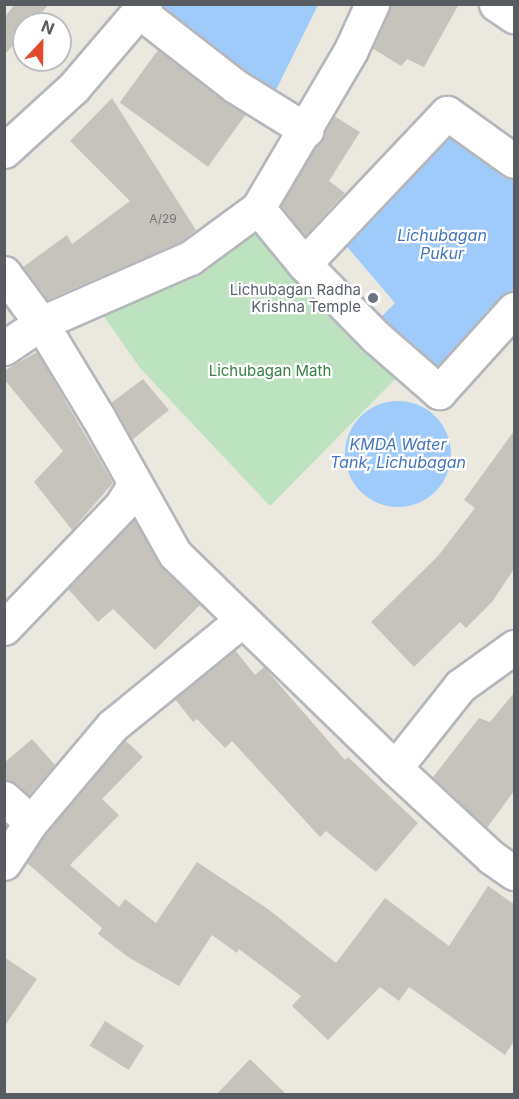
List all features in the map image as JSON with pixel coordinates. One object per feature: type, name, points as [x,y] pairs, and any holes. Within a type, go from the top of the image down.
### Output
[{"type":"street","points":[[4,348],[41,322],[190,258],[258,208],[306,130],[372,4]]},
{"type":"street","points":[[496,4],[514,16]]},
{"type":"street","points":[[4,151],[74,87],[142,8],[235,86],[306,130]]},
{"type":"street","points":[[304,264],[447,112],[514,161]]},
{"type":"street","points":[[258,208],[304,264],[376,337],[439,392],[514,309]]},
{"type":"street","points":[[4,273],[41,322],[98,417],[134,485],[175,554],[396,768],[491,856],[514,873]]},
{"type":"street","points":[[4,628],[122,506],[134,485]]},
{"type":"street","points":[[4,862],[31,822],[112,726],[242,620]]},
{"type":"street","points":[[396,768],[460,686],[514,647]]},
{"type":"street","points":[[4,798],[31,822]]},
{"type":"green space","name":"Lichubagan Math","points":[[259,219],[403,371],[270,506],[140,368],[103,315],[197,265]]},
{"type":"water","points":[[158,4],[318,5],[274,94],[155,10]]},
{"type":"water","name":"Lichubagan Pukur","points":[[448,129],[514,169],[514,297],[438,385],[380,318],[395,303],[343,242]]},
{"type":"water","name":"KMDA Water Tank, Lichubagan","points":[[398,401],[418,405],[435,417],[447,434],[451,454],[447,474],[435,491],[418,503],[398,507],[378,503],[361,491],[349,474],[345,454],[349,434],[361,417],[378,405]]},
{"type":"building","points":[[15,4],[49,4],[42,12],[12,12],[12,46],[4,55],[4,18]]},
{"type":"building","points":[[390,4],[459,4],[424,67],[407,59],[401,66],[372,48]]},
{"type":"building","points":[[158,50],[246,114],[208,167],[120,103]]},
{"type":"building","points":[[112,98],[196,230],[181,242],[47,300],[23,267],[67,235],[72,244],[130,201],[70,141]]},
{"type":"building","points":[[334,116],[360,132],[329,181],[345,193],[305,236],[281,206]]},
{"type":"building","points":[[37,352],[113,483],[72,530],[34,482],[63,451],[4,379],[4,371]]},
{"type":"building","points":[[143,379],[169,410],[132,440],[111,403]]},
{"type":"building","points":[[514,431],[514,569],[492,602],[466,628],[460,622],[414,667],[371,622],[438,556],[475,508],[464,500]]},
{"type":"building","points":[[134,519],[162,567],[200,605],[155,650],[113,609],[98,622],[68,589]]},
{"type":"building","points":[[235,650],[255,675],[264,667],[345,760],[348,757],[418,823],[376,872],[326,831],[320,837],[232,741],[225,748],[197,719],[193,722],[175,699]]},
{"type":"building","points":[[514,693],[514,791],[487,828],[433,777],[479,718],[490,722]]},
{"type":"building","points":[[32,739],[55,765],[29,795],[4,780],[4,763]]},
{"type":"building","points":[[125,740],[143,757],[102,799],[119,815],[70,865],[119,907],[125,899],[156,923],[197,862],[268,909],[336,963],[385,898],[449,946],[488,886],[514,904],[514,1041],[505,1055],[409,987],[399,1001],[380,987],[328,1040],[292,1006],[301,996],[239,949],[237,953],[212,935],[179,986],[128,957],[98,934],[102,928],[27,863],[46,833]]},
{"type":"building","points":[[4,957],[37,979],[4,1027]]},
{"type":"building","points":[[105,1021],[144,1045],[129,1070],[90,1046]]},
{"type":"building","points":[[250,1059],[287,1095],[216,1095]]},
{"type":"place","name":"Lichubagan Radha Krishna Temple","points":[[373,298]]}]
